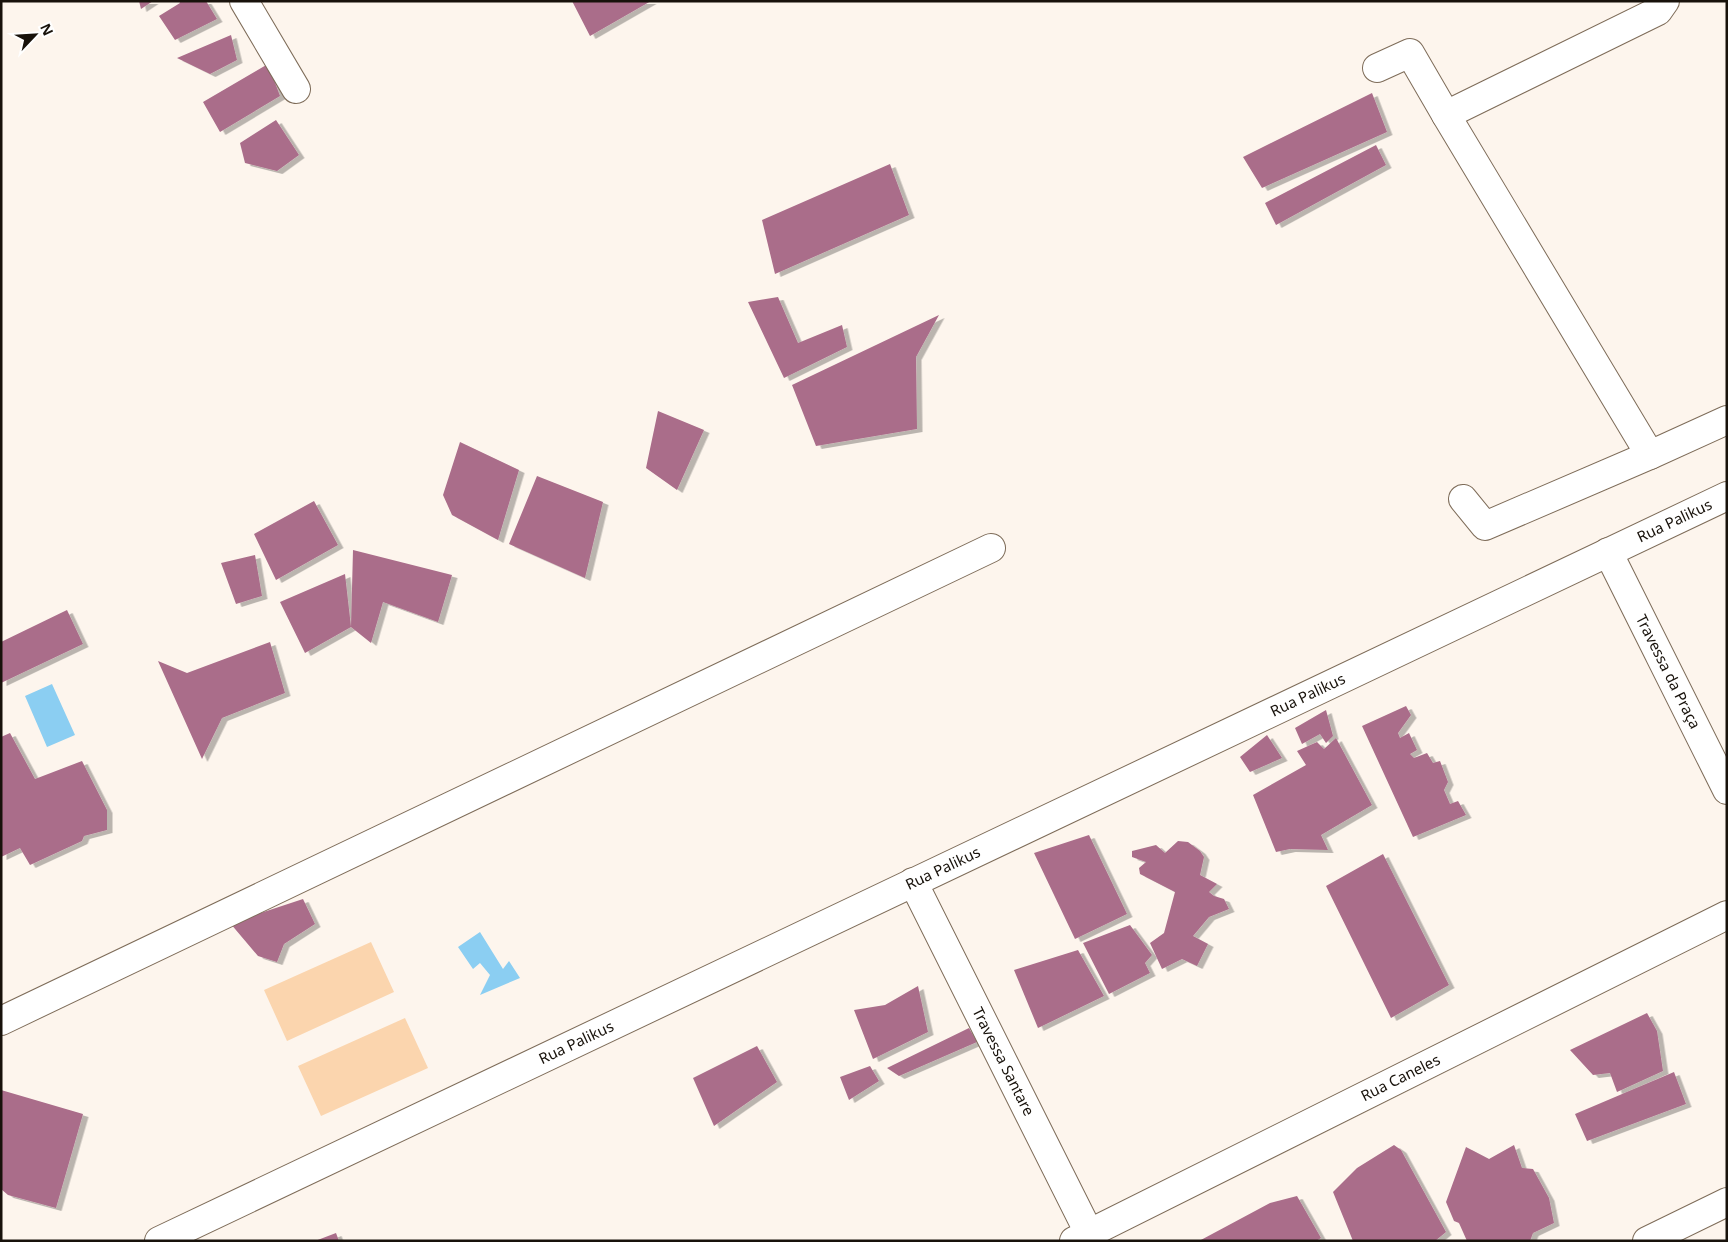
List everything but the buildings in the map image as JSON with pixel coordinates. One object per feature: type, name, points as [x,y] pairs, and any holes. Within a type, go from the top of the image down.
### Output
[{"type":"street","points":[[244,1],[296,89]]},
{"type":"street","points":[[1446,116],[1658,11],[1665,1]]},
{"type":"street","points":[[1377,68],[1410,53],[1650,455]]},
{"type":"street","points":[[1464,499],[1485,526],[1727,420]]},
{"type":"street","name":"Rua Palikus","points":[[170,1238],[913,882],[1727,496]]},
{"type":"street","points":[[1,1021],[991,548]]},
{"type":"street","name":"Travessa da Praça","points":[[1608,552],[1727,790]]},
{"type":"street","name":"Travessa Santare","points":[[913,882],[1086,1238]]},
{"type":"street","name":"Rua Caneles","points":[[1086,1238],[1727,915]]},
{"type":"street","points":[[1647,1241],[1727,1202]]},
{"type":"shaded area","points":[[371,942],[394,992],[287,1041],[264,990]]},
{"type":"shaded area","points":[[405,1018],[428,1068],[321,1116],[298,1066]]},
{"type":"water","points":[[52,684],[75,735],[47,747],[25,696]]},
{"type":"water","points":[[480,932],[503,969],[509,961],[520,978],[480,995],[490,975],[480,963],[473,969],[458,947]]}]
